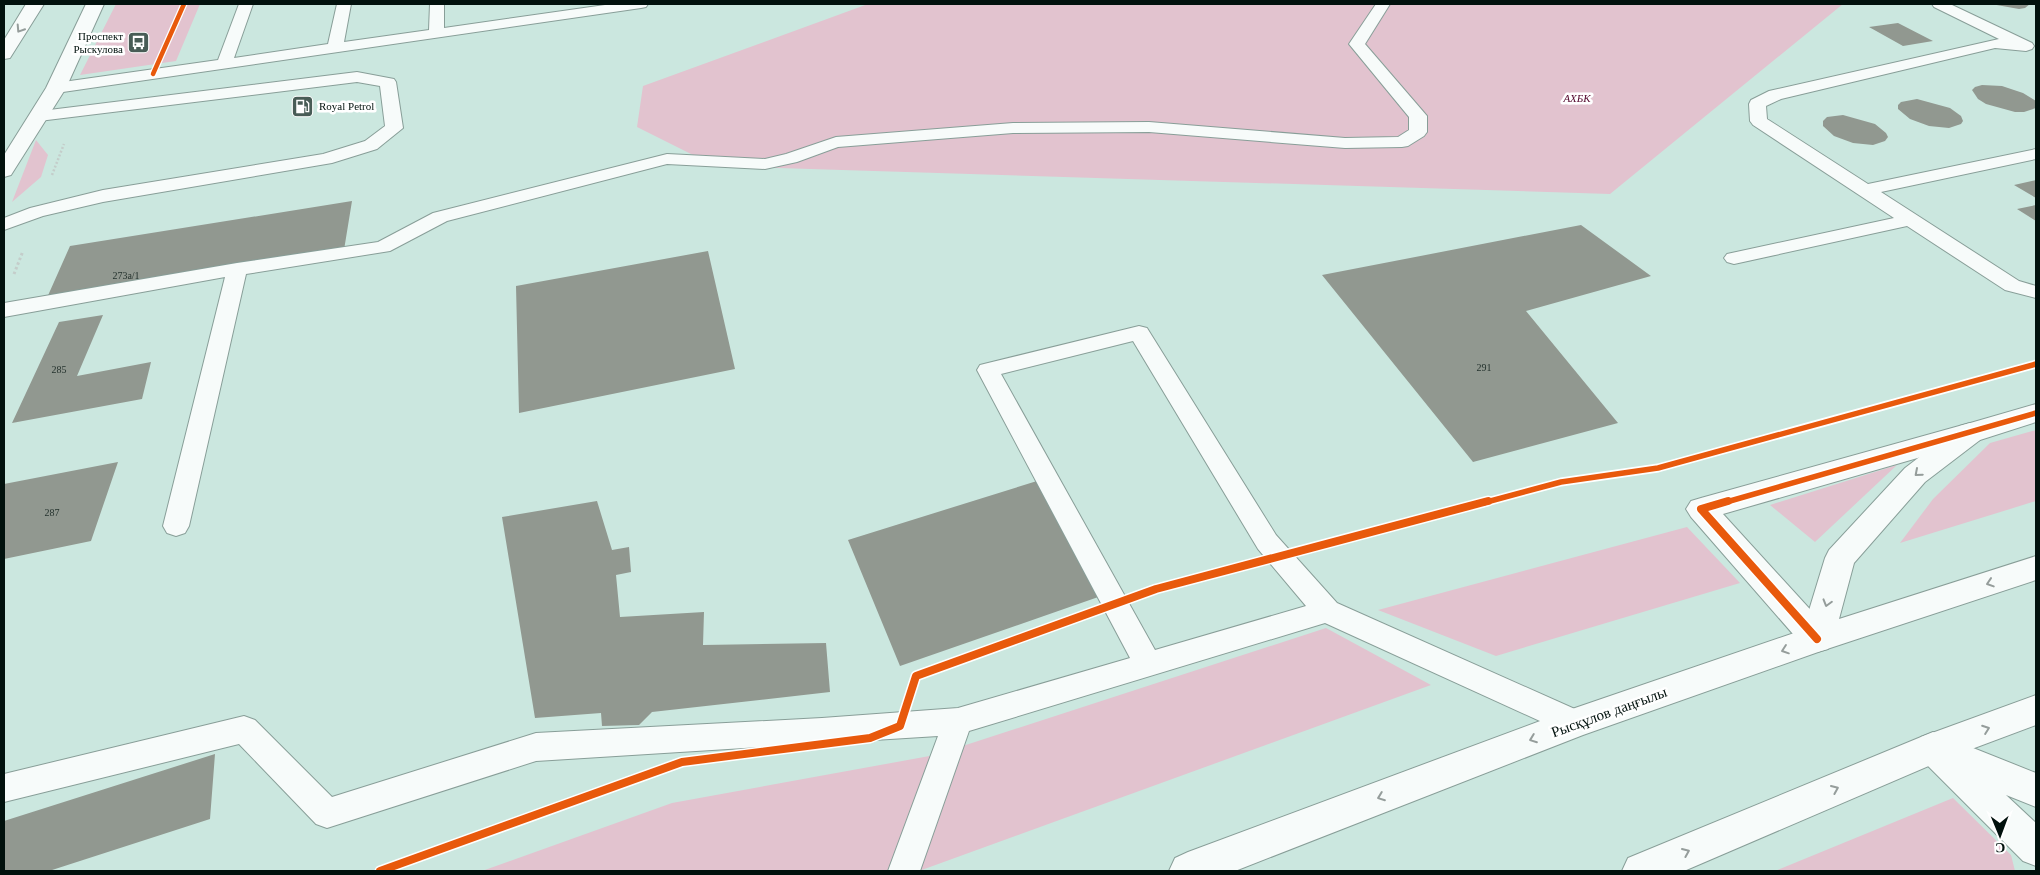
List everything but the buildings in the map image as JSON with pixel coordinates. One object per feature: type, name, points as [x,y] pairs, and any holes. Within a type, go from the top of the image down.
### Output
[{"type":"main road","points":[[4,54],[36,4]]},
{"type":"main road","points":[[4,171],[56,88],[95,4]]},
{"type":"main road","points":[[1817,639],[1701,509],[2036,414]]},
{"type":"main road","points":[[1817,639],[1840,558],[1915,475],[1970,433]]},
{"type":"main road","name":"Рысқұлов даңғылы","points":[[1199,869],[1575,723],[1817,639],[2036,568]]},
{"type":"main road","points":[[1641,871],[1933,748],[2036,710]]},
{"type":"main road","points":[[1933,748],[2036,790]]},
{"type":"main road","points":[[1933,748],[2036,848]]},
{"type":"lane","points":[[224,64],[246,4]]},
{"type":"lane","points":[[335,48],[344,4]]},
{"type":"lane","points":[[436,34],[437,4]]},
{"type":"lane","points":[[529,4],[530,20]]},
{"type":"lane","points":[[56,88],[436,34],[623,5],[641,4]]},
{"type":"lane","points":[[4,310],[236,269],[383,247],[440,216],[666,159],[765,164],[791,158],[836,142],[1013,128],[1149,127],[1344,143],[1402,142],[1418,132],[1418,116],[1357,44],[1383,4]]},
{"type":"lane","points":[[1940,4],[2033,47]]},
{"type":"lane","points":[[2033,47],[1995,43],[1775,94],[1757,104],[1759,121],[2012,286],[2036,292]]},
{"type":"lane","points":[[4,224],[37,212],[102,196],[326,158],[371,145],[394,128],[388,82],[357,77],[39,116]]},
{"type":"lane","points":[[1865,190],[2036,154]]},
{"type":"lane","points":[[1734,258],[1910,220]]},
{"type":"lane","points":[[176,526],[236,269]]},
{"type":"lane","points":[[1148,665],[988,370],[1139,333],[1267,542],[1327,611],[1575,723]]},
{"type":"lane","points":[[4,788],[244,729],[327,813],[536,747],[822,731],[958,721],[1327,611]]},
{"type":"lane","points":[[904,871],[958,721]]},
{"type":"path","points":[[14,275],[77,111]]},
{"type":"green space","points":[[116,4],[200,4],[176,61],[80,75]]},
{"type":"green space","name":"АХБК","points":[[868,4],[1843,4],[1610,194],[715,166],[637,127],[643,86]]},
{"type":"green space","points":[[36,140],[48,155],[41,177],[12,202]]},
{"type":"green space","points":[[2036,430],[2036,501],[1900,543],[1933,499],[1990,443]]},
{"type":"green space","points":[[1897,465],[1815,542],[1770,505]]},
{"type":"green space","points":[[1687,527],[1740,583],[1496,656],[1378,610]]},
{"type":"green space","points":[[1326,628],[1431,685],[919,871],[482,871],[672,803],[935,755]]},
{"type":"green space","points":[[1953,798],[2011,855],[2015,871],[1775,871]]},
{"type":"cycle path","points":[[153,74],[184,4]]},
{"type":"cycle path","points":[[380,871],[682,762],[870,738],[900,726],[916,676],[1156,589],[1561,482],[1658,468],[2036,364]]},
{"type":"cycle path","points":[[1817,639],[1701,509],[2036,413]]},
{"type":"place","name":"Проспект Рыскулова","points":[[139,42]]},
{"type":"place","name":"Royal Petrol","points":[[303,106]]}]
